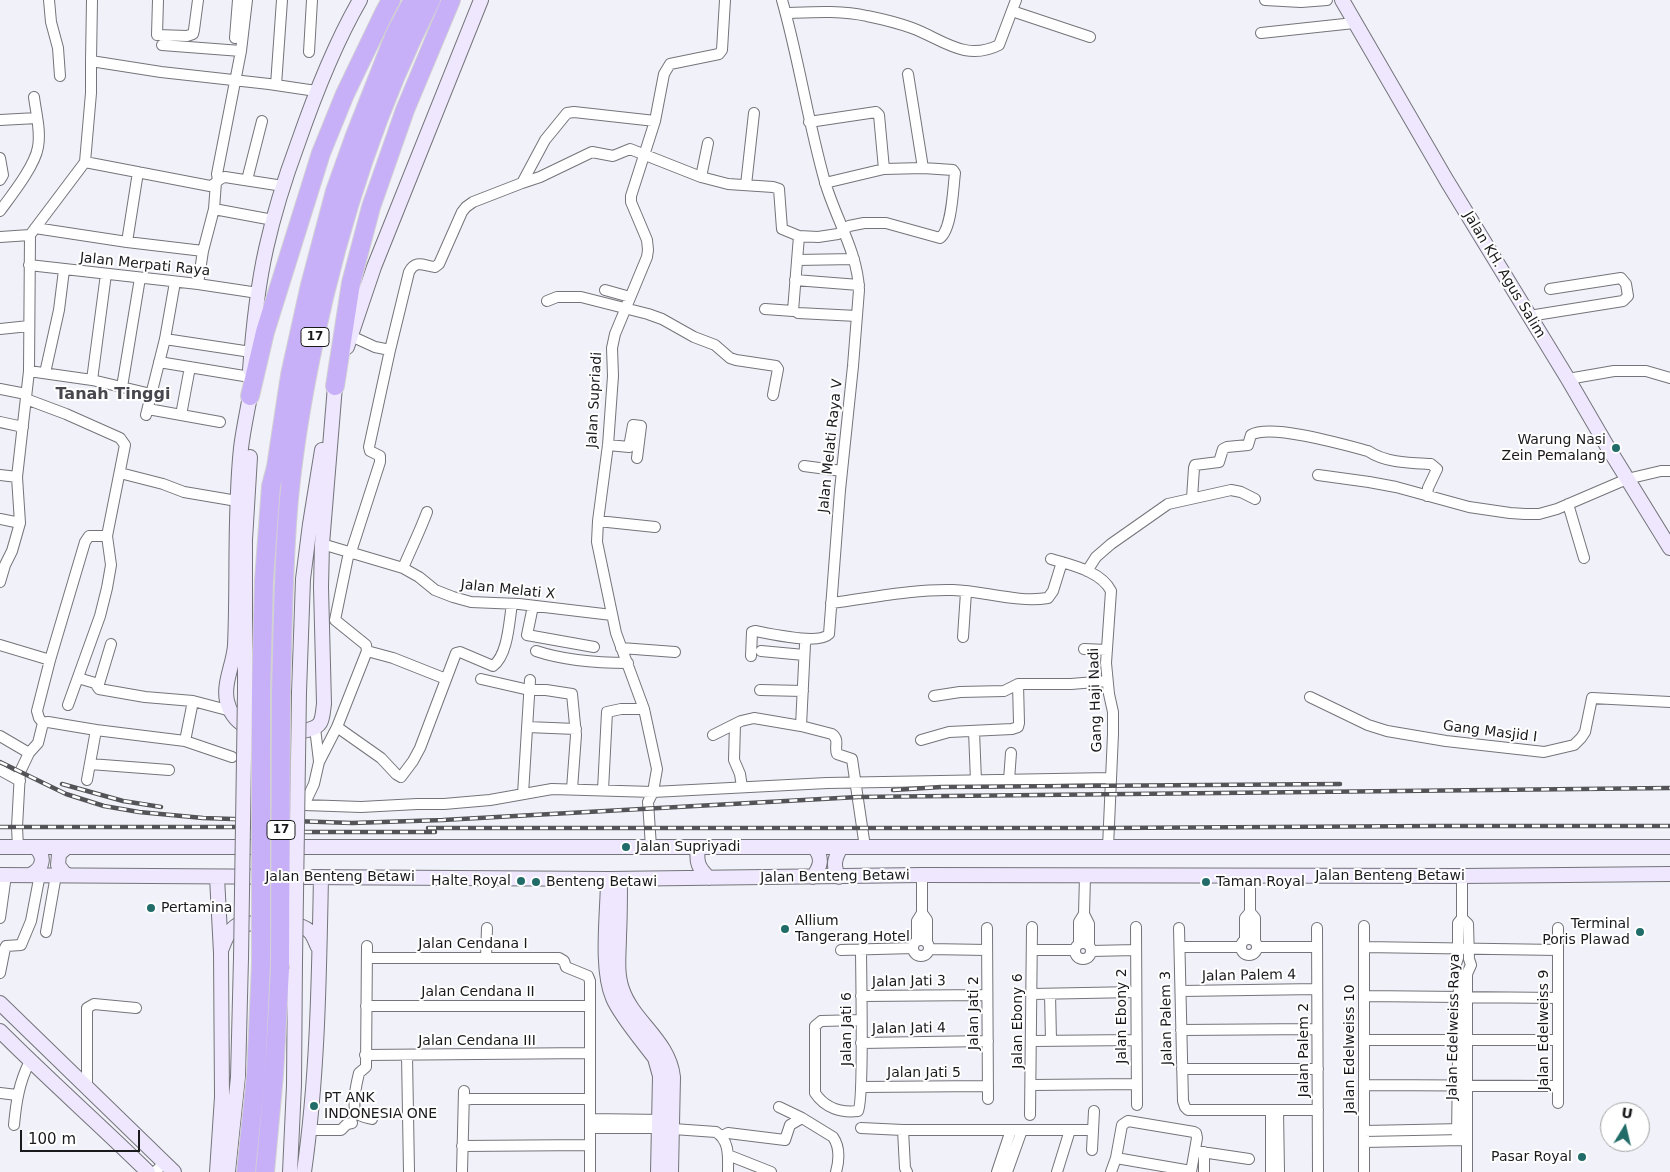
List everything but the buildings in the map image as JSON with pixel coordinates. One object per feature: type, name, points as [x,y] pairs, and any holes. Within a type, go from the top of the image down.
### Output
[{"type":"highway","points":[[250,396],[265,332],[321,153],[349,85],[392,0]]},
{"type":"highway","name":"17","points":[[246,1172],[256,1075],[261,964],[253,691],[271,486],[276,467],[290,375],[310,286],[342,173],[395,34],[412,0]]},
{"type":"highway","name":"17","points":[[265,1172],[287,965],[281,692],[284,580],[289,496],[302,406],[325,289],[351,197],[376,127],[410,44],[431,0]]},
{"type":"highway","points":[[335,386],[351,283],[370,206],[405,110],[452,0]]},
{"type":"main road","points":[[290,1172],[294,1085],[287,965],[303,579],[318,470],[335,386],[374,267],[481,0]]},
{"type":"main road","name":"Jalan KH. Agus Salim","points":[[1342,0],[1377,63],[1396,90],[1442,173],[1670,548]]},
{"type":"main road","points":[[228,1172],[238,1077],[253,691],[246,540],[251,435],[250,376],[258,293],[265,251],[283,186],[316,91],[358,2]]},
{"type":"main road","points":[[250,396],[241,447],[237,500],[235,648],[227,688],[227,701],[238,721],[245,726],[256,730],[298,732],[315,728],[320,722],[324,704],[321,587],[322,544],[335,386]]},
{"type":"main road","name":"Jalan Benteng Betawi","points":[[0,847],[1670,847]]},
{"type":"main road","points":[[35,847],[41,853],[42,864],[36,874]]},
{"type":"main road","points":[[62,875],[64,873],[58,865],[60,854],[67,847]]},
{"type":"main road","points":[[680,878],[686,872],[689,864],[688,856],[683,847]]},
{"type":"main road","points":[[698,847],[696,860],[698,866],[709,878]]},
{"type":"main road","points":[[813,877],[818,870],[820,859],[819,853],[814,847]]},
{"type":"main road","points":[[839,877],[834,866],[841,847]]},
{"type":"main road","name":"Jalan Benteng Betawi","points":[[3,875],[614,879],[922,876],[1670,874]]},
{"type":"main road","points":[[217,877],[221,953],[222,1097],[217,1172]]},
{"type":"main road","points":[[304,1172],[310,1130],[318,1014],[322,877]]},
{"type":"main road","points":[[614,879],[614,913],[622,990],[666,1053],[671,1065],[666,1076],[666,1124],[672,1172]]},
{"type":"main road","points":[[221,953],[226,936],[232,928],[239,924],[291,924],[302,926],[311,932],[319,950]]},
{"type":"main road","points":[[1,1007],[87,1088],[164,1168]]},
{"type":"main road","points":[[0,1031],[148,1172]]},
{"type":"main road","points":[[658,1172],[666,1124]]},
{"type":"street","points":[[49,0],[51,22],[58,48],[60,76]]},
{"type":"street","points":[[1,577],[12,551],[20,523],[16,476],[29,371],[30,265],[33,232],[85,162],[91,93],[92,0]]},
{"type":"street","points":[[158,0],[157,35],[187,36],[193,34],[198,0]]},
{"type":"street","points":[[235,38],[238,0]]},
{"type":"street","points":[[198,284],[203,251],[214,209],[217,174],[241,52],[247,0]]},
{"type":"street","points":[[276,85],[282,0]]},
{"type":"street","points":[[309,52],[312,0]]},
{"type":"street","name":"Jalan Supriadi","points":[[651,847],[648,802],[653,792],[657,769],[644,709],[621,648],[612,615],[597,542],[608,445],[613,376],[612,348],[615,334],[647,257],[647,240],[631,202],[631,196],[655,121],[664,74],[670,64],[719,54],[722,50],[725,0]]},
{"type":"street","name":"Jalan Melati Raya V","points":[[782,0],[825,183],[854,259],[859,286],[829,634],[826,637],[807,640]]},
{"type":"street","points":[[786,13],[839,12],[866,15],[913,28],[946,45],[973,52],[989,50],[999,46],[1016,0]]},
{"type":"street","points":[[1265,0],[1301,2],[1327,0]]},
{"type":"street","points":[[1012,11],[1090,37]]},
{"type":"street","points":[[1261,33],[1354,22]]},
{"type":"street","points":[[162,45],[241,52]]},
{"type":"street","points":[[91,61],[316,91]]},
{"type":"street","points":[[908,74],[923,168]]},
{"type":"street","points":[[0,211],[25,175],[37,152],[39,132],[34,97]]},
{"type":"street","points":[[522,183],[545,140],[567,113],[574,112],[655,121]]},
{"type":"street","points":[[810,122],[876,112],[879,115],[884,169]]},
{"type":"street","points":[[746,185],[754,113]]},
{"type":"street","points":[[0,120],[37,118]]},
{"type":"street","points":[[247,180],[262,121]]},
{"type":"street","points":[[701,177],[708,142]]},
{"type":"street","points":[[304,805],[314,784],[319,762],[337,727],[367,651],[366,645],[338,622],[335,617],[350,552],[380,460],[378,454],[370,451],[369,447],[390,350],[412,266],[417,264],[435,267],[439,264],[462,212],[469,204],[540,177],[592,152],[614,156],[630,149],[701,177],[728,184],[779,189],[782,229],[799,236],[827,236],[838,234],[849,226],[864,223],[886,223],[940,238],[948,225],[955,173],[952,170],[923,168],[884,169],[825,183]]},
{"type":"street","points":[[0,158],[3,174],[0,180]]},
{"type":"street","points":[[85,162],[210,186],[225,177],[283,186]]},
{"type":"street","points":[[127,242],[138,172]]},
{"type":"street","points":[[214,209],[273,220]]},
{"type":"street","points":[[0,237],[33,232],[203,251]]},
{"type":"street","points":[[765,309],[792,312],[799,236]]},
{"type":"street","points":[[797,260],[854,259]]},
{"type":"street","name":"Jalan Merpati Raya","points":[[30,265],[198,284],[258,293]]},
{"type":"street","points":[[46,374],[59,310],[64,270]]},
{"type":"street","points":[[92,380],[106,274]]},
{"type":"street","points":[[122,387],[140,278]]},
{"type":"street","points":[[1529,316],[1623,301],[1628,296],[1626,284],[1621,278],[1550,289]]},
{"type":"street","points":[[795,280],[859,286]]},
{"type":"street","points":[[175,282],[165,339],[147,412],[181,415],[220,422]]},
{"type":"street","points":[[605,290],[630,297]]},
{"type":"street","points":[[547,301],[557,297],[581,297],[662,319],[694,337],[715,345],[730,358],[776,366],[778,369],[773,395]]},
{"type":"street","points":[[798,313],[856,316]]},
{"type":"street","points":[[0,329],[29,326]]},
{"type":"street","points":[[351,336],[372,346],[390,350]]},
{"type":"street","points":[[165,339],[252,352]]},
{"type":"street","points":[[159,362],[250,376]]},
{"type":"street","points":[[181,415],[190,368]]},
{"type":"street","points":[[29,371],[92,380],[151,394]]},
{"type":"street","points":[[1568,379],[1614,371],[1646,372],[1670,378]]},
{"type":"street","points":[[0,389],[26,397],[124,441],[125,451],[107,536],[111,565],[107,588],[100,616],[68,705]]},
{"type":"street","points":[[0,422],[23,427]]},
{"type":"street","points":[[608,445],[629,447],[633,425],[641,426],[637,458]]},
{"type":"street","points":[[1192,498],[1194,468],[1196,465],[1219,462],[1223,449],[1248,445],[1251,434],[1260,432],[1303,435],[1368,450],[1374,456],[1383,459],[1417,464],[1432,464],[1437,469],[1428,488],[1427,496]]},
{"type":"street","points":[[804,466],[842,472]]},
{"type":"street","points":[[1318,475],[1369,482],[1469,507],[1510,513],[1539,514],[1627,479],[1661,471],[1670,472]]},
{"type":"street","points":[[120,473],[163,484],[184,492],[237,500]]},
{"type":"street","points":[[0,475],[16,476]]},
{"type":"street","points":[[1087,571],[1096,557],[1103,551],[1168,504],[1231,490],[1255,498]]},
{"type":"street","points":[[1568,504],[1584,558]]},
{"type":"street","points":[[403,568],[411,548],[419,536],[427,512]]},
{"type":"street","points":[[0,519],[20,523]]},
{"type":"street","points":[[598,521],[655,527]]},
{"type":"street","points":[[43,723],[37,711],[86,538],[89,536],[107,536]]},
{"type":"street","name":"Jalan Melati X","points":[[322,544],[403,568],[419,577],[435,590],[452,598],[471,602],[512,604],[612,615]]},
{"type":"street","name":"Gang Haji Nadi","points":[[1051,559],[1087,571],[1106,584],[1111,591],[1107,681],[1113,712],[1108,847]]},
{"type":"street","points":[[831,603],[925,591],[966,592],[1010,598],[1048,598],[1053,592],[1062,562]]},
{"type":"street","points":[[963,637],[966,592]]},
{"type":"street","points":[[337,727],[381,758],[401,777],[420,748],[457,652],[493,666],[495,665],[501,656],[508,636],[512,604]]},
{"type":"street","points":[[532,606],[527,635],[594,647]]},
{"type":"street","points":[[750,656],[750,636],[755,631],[807,640],[804,655],[802,726]]},
{"type":"street","points":[[98,687],[111,644]]},
{"type":"street","points":[[0,645],[50,660]]},
{"type":"street","points":[[621,648],[675,652]]},
{"type":"street","points":[[1084,649],[1107,650]]},
{"type":"street","points":[[367,651],[393,658],[446,679]]},
{"type":"street","points":[[536,651],[579,660],[603,663],[628,663]]},
{"type":"street","points":[[760,651],[804,655]]},
{"type":"street","points":[[78,678],[95,683],[98,689],[145,697],[193,701],[231,711]]},
{"type":"street","points":[[481,679],[530,685],[546,690],[572,694],[576,729],[572,789]]},
{"type":"street","points":[[934,696],[1004,691],[1018,684],[1071,684],[1107,681]]},
{"type":"street","points":[[920,740],[949,732],[1012,729],[1018,727],[1018,684]]},
{"type":"street","points":[[522,794],[530,685]]},
{"type":"street","points":[[760,690],[803,691]]},
{"type":"street","name":"Gang Masjid I","points":[[1310,697],[1368,725],[1387,731],[1446,741],[1544,752],[1574,744],[1581,738],[1587,724],[1592,698],[1670,702]]},
{"type":"street","points":[[185,741],[193,701]]},
{"type":"street","points":[[603,790],[607,712],[621,709],[644,709]]},
{"type":"street","points":[[713,735],[741,721],[754,718],[802,726],[836,736],[835,752],[838,756],[852,759],[865,847]]},
{"type":"street","points":[[43,723],[48,722],[185,741],[232,757]]},
{"type":"street","points":[[18,847],[17,827],[22,768],[29,753],[38,743],[43,723]]},
{"type":"street","points":[[735,724],[734,760],[740,774],[742,787]]},
{"type":"street","points":[[527,727],[576,729]]},
{"type":"street","points":[[315,728],[319,762]]},
{"type":"street","points":[[87,780],[96,730]]},
{"type":"street","points":[[974,731],[976,781]]},
{"type":"street","points":[[0,736],[29,753]]},
{"type":"street","points":[[1009,780],[1011,753]]},
{"type":"street","points":[[90,764],[169,770]]},
{"type":"street","points":[[0,770],[20,781]]},
{"type":"street","points":[[263,806],[361,807],[444,804],[490,800],[552,789],[653,792],[856,783],[1110,778]]},
{"type":"street","points":[[0,973],[4,948],[19,946],[31,921],[36,874]]},
{"type":"street","points":[[0,918],[3,875]]},
{"type":"street","points":[[46,932],[62,875]]},
{"type":"street","points":[[922,876],[922,913],[927,920],[922,945]]},
{"type":"street","points":[[1083,947],[1089,924],[1084,914],[1085,876]]},
{"type":"street","points":[[1250,876],[1250,912],[1255,918],[1250,944]]},
{"type":"street","name":"Jalan Edelweiss Raya","points":[[1462,876],[1462,918],[1458,923],[1463,949],[1471,965],[1462,997],[1462,1135],[1467,1172]]},
{"type":"street","name":"Jalan Edelweiss 10","points":[[1364,926],[1364,1172]]},
{"type":"street","name":"Jalan Ebony 6","points":[[1030,1115],[1032,1085],[1032,927]]},
{"type":"street","name":"Jalan Ebony 2","points":[[1136,927],[1136,1105]]},
{"type":"street","points":[[486,958],[487,928]]},
{"type":"street","name":"Jalan Jati 2","points":[[987,928],[988,1099]]},
{"type":"street","name":"Jalan Palem 3","points":[[1179,928],[1184,1107],[1188,1110],[1275,1110]]},
{"type":"street","name":"Jalan Palem 2","points":[[1317,928],[1318,1172]]},
{"type":"street","name":"Jalan Edelweiss 9","points":[[1558,928],[1558,1103]]},
{"type":"street","points":[[1180,948],[1250,944],[1317,947]]},
{"type":"street","points":[[841,950],[922,945],[987,950]]},
{"type":"street","points":[[367,946],[366,1067],[358,1073],[355,1111],[357,1114],[372,1119]]},
{"type":"street","points":[[1032,950],[1083,947],[1136,950]]},
{"type":"street","points":[[1364,947],[1558,950]]},
{"type":"street","name":"Jalan Jati 6","points":[[860,949],[861,996],[861,1020],[861,1087],[860,1109],[855,1111],[835,1110],[815,1093],[815,1026],[821,1021],[861,1020]]},
{"type":"street","name":"Jalan Cendana I","points":[[367,958],[562,959],[566,967],[588,976],[590,981],[590,1006]]},
{"type":"street","name":"Jalan Palem 4","points":[[1181,991],[1317,989]]},
{"type":"street","points":[[1032,994],[1136,992]]},
{"type":"street","points":[[1050,994],[1051,1040]]},
{"type":"street","name":"Jalan Jati 3","points":[[861,996],[987,995]]},
{"type":"street","points":[[1364,996],[1558,998]]},
{"type":"street","points":[[87,1088],[87,1008],[94,1004],[136,1008]]},
{"type":"street","name":"Jalan Cendana II","points":[[366,1006],[590,1006]]},
{"type":"street","points":[[590,1006],[590,1172]]},
{"type":"street","points":[[1181,1030],[1318,1029]]},
{"type":"street","points":[[1032,1040],[1136,1040]]},
{"type":"street","points":[[1364,1040],[1558,1040]]},
{"type":"street","name":"Jalan Jati 4","points":[[861,1043],[988,1041]]},
{"type":"street","name":"Jalan Cendana III","points":[[365,1055],[590,1053]]},
{"type":"street","points":[[407,1055],[409,1172]]},
{"type":"street","points":[[14,1126],[17,1095],[30,1061]]},
{"type":"street","points":[[1182,1069],[1318,1069]]},
{"type":"street","points":[[1032,1085],[1136,1084]]},
{"type":"street","points":[[1364,1085],[1558,1086]]},
{"type":"street","name":"Jalan Jati 5","points":[[861,1087],[988,1086]]},
{"type":"street","points":[[0,1093],[17,1095]]},
{"type":"street","points":[[462,1172],[464,1095],[471,1099],[590,1099]]},
{"type":"street","points":[[779,1107],[802,1118],[833,1137],[836,1142],[838,1159],[836,1172]]},
{"type":"street","points":[[1275,1110],[1318,1110]]},
{"type":"street","points":[[1271,1172],[1275,1110]]},
{"type":"street","points":[[1275,1110],[1279,1172]]},
{"type":"street","points":[[1092,1150],[1094,1111]]},
{"type":"street","points":[[722,1136],[728,1134],[785,1140],[790,1126],[802,1118]]},
{"type":"street","points":[[1111,1172],[1116,1158],[1122,1125],[1128,1121],[1196,1133],[1204,1172]]},
{"type":"street","points":[[310,1130],[341,1130],[347,1124],[352,1123]]},
{"type":"street","points":[[590,1124],[666,1124],[716,1132],[722,1136],[727,1146],[728,1172]]},
{"type":"street","points":[[861,1128],[903,1130],[1093,1130]]},
{"type":"street","points":[[903,1130],[905,1168],[907,1172]]},
{"type":"street","points":[[997,1172],[1011,1130]]},
{"type":"street","points":[[1007,1172],[1022,1130]]},
{"type":"street","points":[[1057,1172],[1070,1130]]},
{"type":"street","points":[[1364,1136],[1462,1135]]},
{"type":"street","points":[[462,1146],[590,1145]]},
{"type":"street","points":[[1116,1158],[1191,1171],[1199,1152]]},
{"type":"street","points":[[1199,1152],[1249,1158]]},
{"type":"street","points":[[728,1155],[771,1172]]},
{"type":"railway","points":[[0,762],[66,794],[104,806],[139,812],[203,818],[352,823],[443,820],[858,797],[1670,788]]},
{"type":"railway","points":[[62,784],[123,801],[161,807]]},
{"type":"railway","points":[[893,790],[941,787],[1340,784]]},
{"type":"railway","points":[[428,828],[1670,826]]},
{"type":"railway","points":[[0,827],[280,827]]},
{"type":"railway","points":[[272,832],[435,832]]},
{"type":"place","name":"Warung Nasi Zein Pemalang","points":[[1616,448]]},
{"type":"place","name":"Jalan Supriyadi","points":[[626,847]]},
{"type":"place","name":"Halte Royal","points":[[521,881]]},
{"type":"place","name":"Benteng Betawi","points":[[536,882]]},
{"type":"place","name":"Taman Royal","points":[[1206,882]]},
{"type":"place","name":"Pertamina","points":[[151,908]]},
{"type":"place","name":"Allium Tangerang Hotel","points":[[785,929]]},
{"type":"place","name":"Terminal Poris Plawad","points":[[1640,932]]},
{"type":"place","name":"PT ANK INDONESIA ONE","points":[[314,1106]]},
{"type":"place","name":"Pasar Royal","points":[[1582,1157]]},
{"type":"district","name":"Tanah Tinggi","points":[[113,395]]}]
